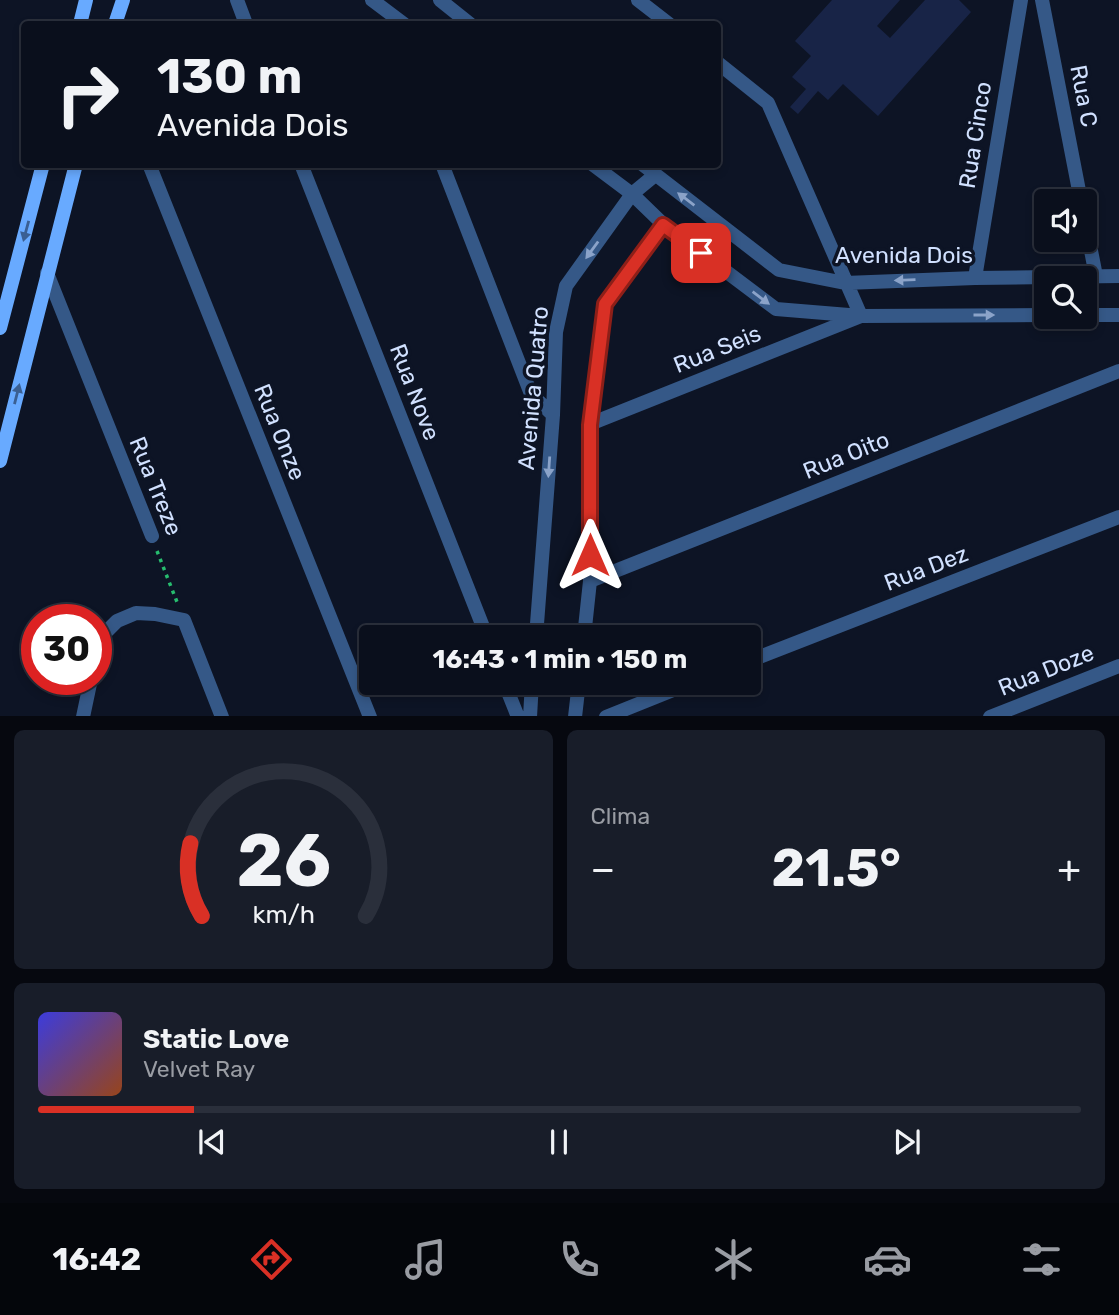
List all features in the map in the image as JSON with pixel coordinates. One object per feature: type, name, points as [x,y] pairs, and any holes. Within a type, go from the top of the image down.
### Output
[{"type":"main road","points":[[81,21],[86,0]]},
{"type":"main road","points":[[115,21],[122,0]]},
{"type":"main road","points":[[0,328],[42,168]]},
{"type":"main road","points":[[0,461],[75,168]]},
{"type":"street","points":[[237,0],[245,21]]},
{"type":"street","points":[[440,0],[466,21]]},
{"type":"street","points":[[638,0],[665,21]]},
{"type":"street","name":"Rua Cinco","points":[[975,278],[1021,0]]},
{"type":"street","name":"Rua C","points":[[1042,0],[1079,189]]},
{"type":"street","points":[[377,4],[386,21]]},
{"type":"street","points":[[377,4],[400,21]]},
{"type":"street","points":[[721,65],[768,103],[861,316]]},
{"type":"street","name":"Rua Onze","points":[[151,168],[370,716]]},
{"type":"street","name":"Rua Nove","points":[[303,168],[482,625]]},
{"type":"street","points":[[444,168],[531,394],[553,415]]},
{"type":"street","points":[[597,168],[632,194],[663,225],[776,309],[861,316],[1034,315]]},
{"type":"street","name":"Avenida Dois","points":[[647,168],[779,271],[845,282],[1034,277]]},
{"type":"street","name":"Avenida Quatro","points":[[537,625],[553,415],[556,332],[566,286],[632,194],[655,175]]},
{"type":"street","points":[[585,625],[590,581],[590,425],[605,304],[663,225]]},
{"type":"street","name":"Rua Treze","points":[[47,273],[152,536]]},
{"type":"street","name":"Avenida Dois","points":[[1097,276],[1119,276]]},
{"type":"street","points":[[1097,315],[1119,315]]},
{"type":"street","name":"Rua Seis","points":[[590,425],[861,316]]},
{"type":"street","name":"Rua Oito","points":[[590,581],[1119,371]]},
{"type":"street","name":"Rua Dez","points":[[761,656],[1119,517]]},
{"type":"street","points":[[112,626],[136,612],[184,620],[222,716]]},
{"type":"street","name":"Rua Doze","points":[[990,716],[1119,666]]},
{"type":"street","points":[[83,716],[88,695]]},
{"type":"street","points":[[510,695],[518,716]]},
{"type":"street","points":[[530,716],[531,695]]},
{"type":"street","points":[[575,716],[577,695]]},
{"type":"street","points":[[606,716],[660,695]]},
{"type":"path","name":"Rua Treze","points":[[152,536],[184,620]]},
{"type":"building","points":[[832,0],[900,0],[877,26],[890,38],[925,0],[959,0],[971,12],[878,116],[843,84],[828,100],[818,91],[798,114],[790,107],[806,89],[792,77],[811,56],[795,41]]},
{"type":"route","points":[[590,555],[590,425],[605,304],[663,225],[701,253]]}]
